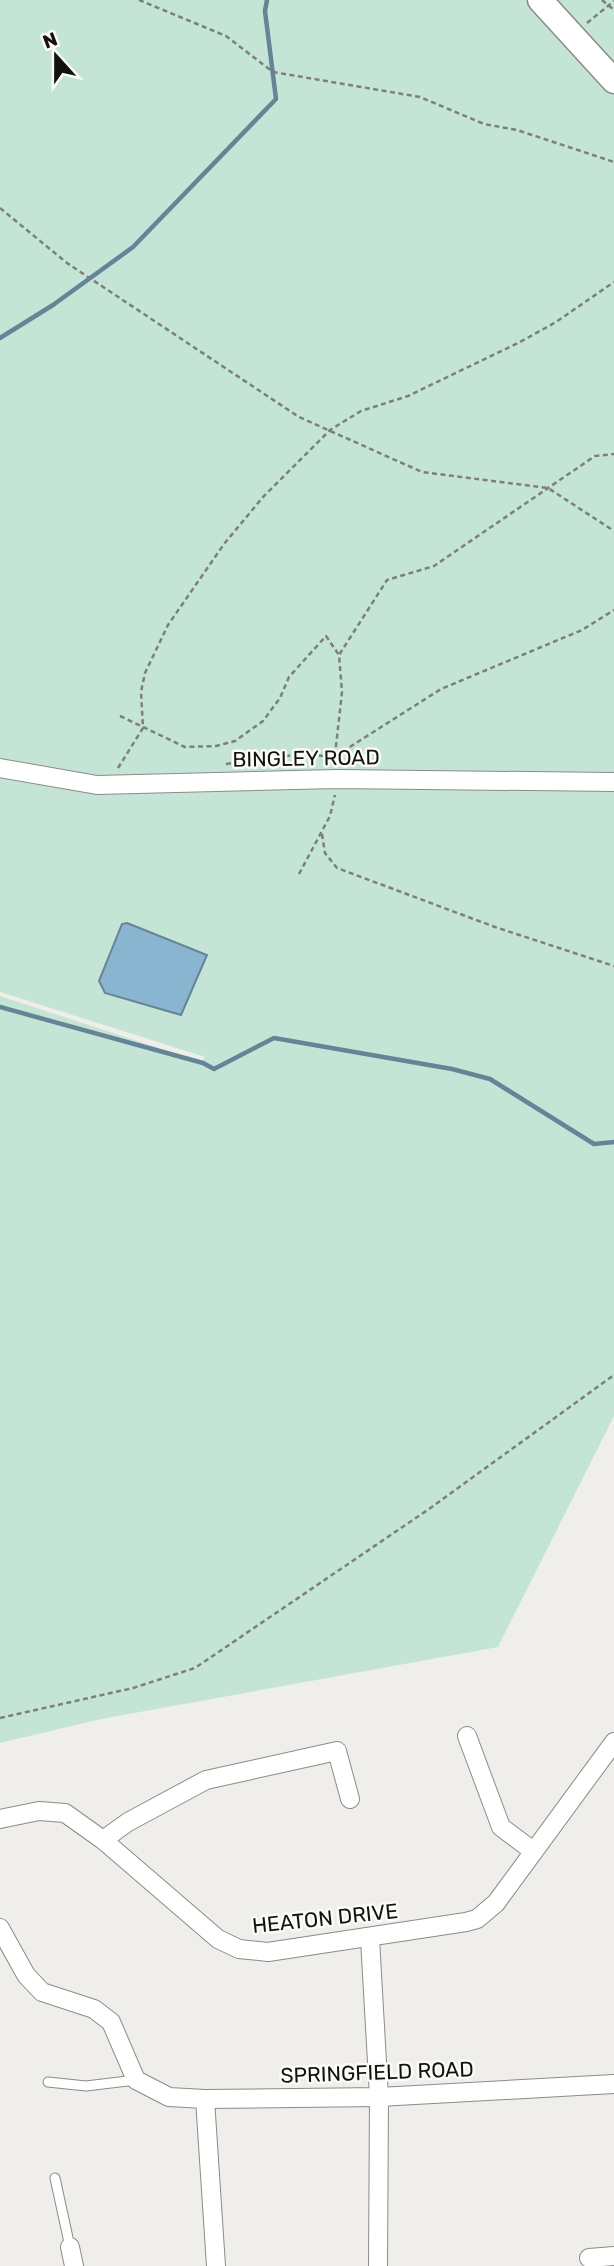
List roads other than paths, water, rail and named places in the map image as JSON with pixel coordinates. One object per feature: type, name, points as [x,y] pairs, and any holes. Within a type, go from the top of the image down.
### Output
[{"type":"street","points":[[540,0],[614,81]]},
{"type":"street","name":"BINGLEY ROAD","points":[[0,768],[97,785],[336,779],[614,782]]},
{"type":"street","points":[[467,1736],[501,1827],[533,1851]]},
{"type":"street","name":"HEATON DRIVE","points":[[0,1819],[39,1811],[65,1813],[103,1840],[208,1931],[239,1949],[268,1952],[370,1939],[477,1919],[496,1903],[614,1742]]},
{"type":"street","points":[[103,1840],[128,1822],[206,1780],[337,1751],[349,1799]]},
{"type":"street","points":[[0,1928],[26,1975],[42,1992],[94,2009],[111,2022],[140,2083]]},
{"type":"street","points":[[370,1939],[379,2096],[378,2266]]},
{"type":"street","name":"SPRINGFIELD ROAD","points":[[140,2083],[169,2097],[205,2099],[379,2096],[614,2084]]},
{"type":"street","points":[[205,2099],[216,2266]]},
{"type":"street","points":[[70,2247],[74,2266]]},
{"type":"street","points":[[589,2258],[614,2256]]},
{"type":"lane","points":[[48,2082],[86,2086],[140,2083]]},
{"type":"lane","points":[[55,2178],[70,2247]]},
{"type":"water","points":[[127,923],[207,955],[181,1015],[105,993],[99,981],[122,924]]},
{"type":"waterway","points":[[0,338],[53,305],[133,247],[276,99],[265,11],[267,0]]},
{"type":"waterway","points":[[0,1007],[203,1063],[214,1069],[274,1038],[452,1069],[490,1079],[594,1144],[614,1142]]}]
